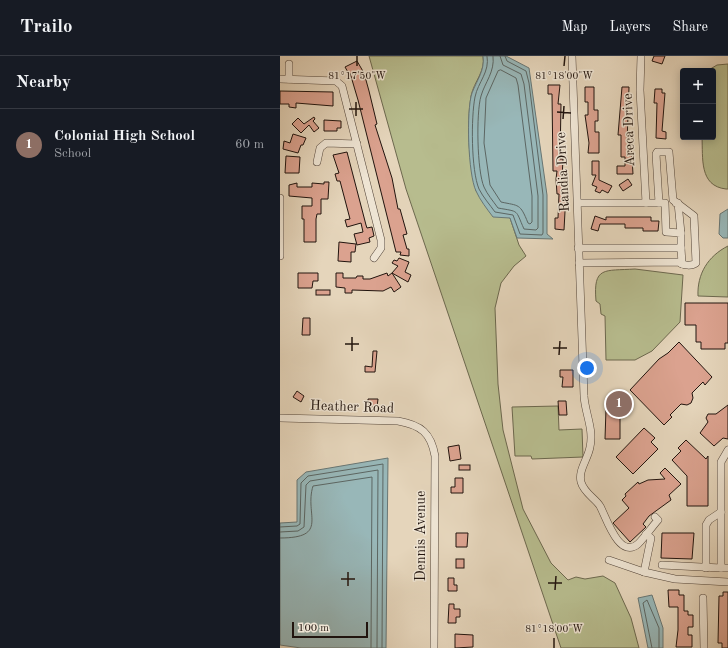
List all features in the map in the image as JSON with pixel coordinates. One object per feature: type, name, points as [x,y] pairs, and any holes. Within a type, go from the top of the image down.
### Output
[{"type":"street","name":"Randia Drive","points":[[572,56],[585,409],[590,423],[590,446],[582,467],[581,482],[583,488],[599,504],[609,522],[612,532],[622,545],[630,547],[636,545],[646,534]]},
{"type":"street","name":"Areca Drive","points":[[641,56],[640,90],[646,203]]},
{"type":"street","points":[[289,64],[289,79]]},
{"type":"street","points":[[280,79],[336,81],[342,86],[381,240],[381,248],[374,258]]},
{"type":"street","points":[[317,162],[320,148],[326,143],[357,144]]},
{"type":"street","points":[[579,263],[696,263],[694,218],[678,203],[672,200],[669,152],[657,152],[656,154],[666,232],[680,233]]},
{"type":"street","points":[[280,198],[280,256]]},
{"type":"street","points":[[578,203],[678,203]]},
{"type":"street","points":[[678,203],[682,264]]},
{"type":"street","points":[[578,248],[681,248]]},
{"type":"street","name":"Heather Road","points":[[280,418],[398,421],[410,423],[421,429]]},
{"type":"street","name":"Dennis Avenue","points":[[421,429],[433,443],[435,456],[434,648]]},
{"type":"street","points":[[662,565],[692,565],[706,568],[724,568],[721,512],[721,462],[728,450]]},
{"type":"street","points":[[706,568],[706,525],[709,520],[721,512]]},
{"type":"street","points":[[644,572],[651,538],[646,534],[658,520],[655,517]]},
{"type":"street","points":[[609,560],[644,572],[675,579],[728,582]]},
{"type":"street","points":[[703,598],[704,648]]},
{"type":"green space","points":[[369,56],[483,56],[483,66],[472,91],[469,108],[470,155],[476,191],[510,218],[519,245],[526,256],[514,266],[501,283],[495,308],[498,384],[503,430],[523,509],[551,563],[568,580],[576,577],[585,579],[603,576],[615,583],[631,618],[639,648],[561,648],[406,189]]},
{"type":"green space","points":[[728,64],[728,189],[717,187],[711,183],[704,170],[703,162],[702,140],[716,140],[716,68],[712,68],[717,65]]},
{"type":"green space","points":[[728,246],[728,297],[698,296],[699,280],[705,266],[709,260]]},
{"type":"green space","points":[[635,269],[683,275],[680,322],[652,351],[635,360],[606,360],[605,316],[601,314],[600,304],[596,301],[596,282],[599,276],[608,271]]},
{"type":"green space","points":[[558,406],[559,430],[582,429],[583,457],[532,459],[531,456],[515,456],[512,407]]},
{"type":"water","points":[[483,56],[506,56],[529,68],[547,195],[547,234],[553,239],[517,238],[510,218],[493,217],[476,191],[471,171],[469,114],[472,93],[483,66]]},
{"type":"water","points":[[728,209],[728,238],[723,238],[719,234],[720,214]]},
{"type":"water","points":[[388,458],[386,648],[301,648],[280,645],[280,523],[297,522],[297,480],[306,472]]},
{"type":"water","points":[[652,595],[663,628],[663,648],[648,648],[638,598]]},
{"type":"building","points":[[654,56],[665,56],[662,64],[652,61]]},
{"type":"building","points":[[357,61],[364,73],[369,91],[377,124],[375,125],[392,178],[398,209],[400,209],[407,234],[403,235],[407,249],[409,249],[409,256],[400,255],[401,252],[396,252],[358,100],[350,73],[349,74],[345,67]]},
{"type":"building","points":[[548,85],[560,85],[558,104],[561,104],[560,159],[563,159],[562,179],[565,178],[566,193],[564,230],[555,229],[555,218],[558,218],[559,194],[557,194],[557,171],[553,171],[552,94],[548,94]]},
{"type":"building","points":[[585,87],[594,87],[594,110],[598,110],[598,121],[595,121],[595,132],[599,132],[599,153],[588,153],[589,143],[585,115],[588,115],[588,102],[585,102]]},
{"type":"building","points":[[622,87],[629,87],[627,143],[631,143],[633,174],[617,174],[617,166],[625,166],[625,157],[621,157],[621,135],[618,135]]},
{"type":"building","points":[[655,89],[662,89],[662,93],[665,93],[662,131],[666,132],[666,139],[656,138],[657,103],[654,103]]},
{"type":"building","points":[[280,91],[333,92],[333,106],[296,103],[296,108],[289,107],[289,104],[280,104]]},
{"type":"building","points":[[314,117],[315,119],[313,121],[319,128],[314,132],[309,125],[301,133],[292,124],[298,118],[304,124]]},
{"type":"building","points":[[324,120],[341,121],[341,128],[337,128],[337,131],[324,131]]},
{"type":"building","points":[[293,134],[306,138],[298,153],[283,149],[284,141],[290,143]]},
{"type":"building","points":[[347,152],[366,225],[367,228],[372,227],[374,236],[369,238],[370,242],[357,245],[354,234],[363,232],[361,223],[347,227],[345,220],[350,219],[340,181],[337,181],[335,174],[339,173],[333,155]]},
{"type":"building","points":[[286,156],[300,157],[299,173],[285,173]]},
{"type":"building","points":[[592,161],[599,161],[599,180],[612,186],[608,193],[602,190],[600,193],[595,191],[597,187],[592,185],[596,175],[592,175]]},
{"type":"building","points":[[628,179],[632,185],[623,191],[619,185]]},
{"type":"building","points":[[324,182],[329,182],[328,199],[321,199],[321,214],[317,214],[316,219],[316,242],[304,242],[304,219],[302,219],[302,206],[312,206],[312,198],[289,196],[289,185],[297,183],[297,187],[312,187],[312,183],[324,184]]},
{"type":"building","points":[[595,216],[606,220],[606,217],[651,217],[651,221],[659,221],[658,231],[643,231],[643,228],[625,228],[625,224],[600,224],[598,231],[591,229]]},
{"type":"building","points":[[339,242],[356,244],[355,252],[351,252],[351,262],[338,261]]},
{"type":"building","points":[[399,258],[409,262],[405,272],[411,275],[408,282],[392,273],[398,266],[392,263],[394,260],[397,261]]},
{"type":"building","points":[[298,273],[318,273],[318,281],[313,281],[312,288],[298,288]]},
{"type":"building","points":[[336,273],[343,273],[343,278],[356,278],[357,276],[363,276],[363,279],[370,279],[387,273],[388,276],[392,273],[401,287],[394,292],[391,287],[383,291],[352,290],[352,293],[345,293],[345,288],[336,287]]},
{"type":"building","points":[[316,290],[330,290],[330,295],[316,295]]},
{"type":"building","points":[[685,303],[728,303],[728,343],[725,343],[725,349],[701,349],[701,342],[696,342],[696,325],[685,325]]},
{"type":"building","points":[[303,318],[310,318],[310,335],[302,335]]},
{"type":"building","points":[[679,342],[712,377],[705,385],[703,382],[692,393],[693,398],[691,403],[687,405],[681,404],[670,415],[672,417],[664,425],[630,390],[659,359],[668,353]]},
{"type":"building","points":[[373,351],[377,351],[375,372],[365,372],[365,366],[372,367]]},
{"type":"building","points":[[560,370],[573,370],[573,387],[562,387],[563,377],[560,377]]},
{"type":"building","points":[[297,391],[304,396],[301,402],[293,397]]},
{"type":"building","points":[[368,399],[378,399],[377,407],[368,407]]},
{"type":"building","points":[[558,401],[566,401],[567,415],[559,415]]},
{"type":"building","points":[[728,405],[728,439],[723,438],[714,446],[700,433],[708,422],[706,418],[708,414],[716,414]]},
{"type":"building","points":[[606,409],[620,409],[620,439],[605,439]]},
{"type":"building","points":[[644,428],[655,438],[651,442],[658,449],[633,474],[616,457]]},
{"type":"building","points":[[686,440],[706,459],[708,456],[708,506],[687,506],[687,476],[672,460],[681,451],[678,448]]},
{"type":"building","points":[[459,445],[461,459],[450,461],[448,447]]},
{"type":"building","points":[[459,465],[470,465],[470,470],[459,470]]},
{"type":"building","points":[[665,468],[681,484],[669,495],[671,500],[649,516],[643,524],[646,527],[630,542],[613,523],[629,508],[622,500],[626,496],[625,494],[638,482],[639,484],[648,480],[665,479],[660,473]]},
{"type":"building","points":[[455,478],[463,478],[463,493],[451,493],[451,487],[455,487]]},
{"type":"building","points":[[456,533],[468,533],[467,547],[456,547]]},
{"type":"building","points":[[662,533],[694,533],[692,559],[661,558]]},
{"type":"building","points":[[456,559],[464,559],[464,568],[456,568]]},
{"type":"building","points":[[448,578],[454,578],[454,585],[457,585],[457,591],[448,591]]},
{"type":"building","points":[[668,590],[679,590],[679,595],[684,595],[684,611],[688,611],[688,615],[693,615],[693,627],[688,627],[688,635],[692,635],[692,647],[676,647],[678,607],[669,607]]},
{"type":"building","points":[[723,592],[728,592],[728,648],[722,648],[722,643],[718,643],[719,596],[723,596]]},
{"type":"building","points":[[449,604],[454,604],[454,609],[460,609],[460,617],[456,617],[456,623],[448,623]]},
{"type":"building","points":[[455,634],[473,635],[473,647],[455,648]]},
{"type":"place","name":"Colonial High School","points":[[619,404]]}]
